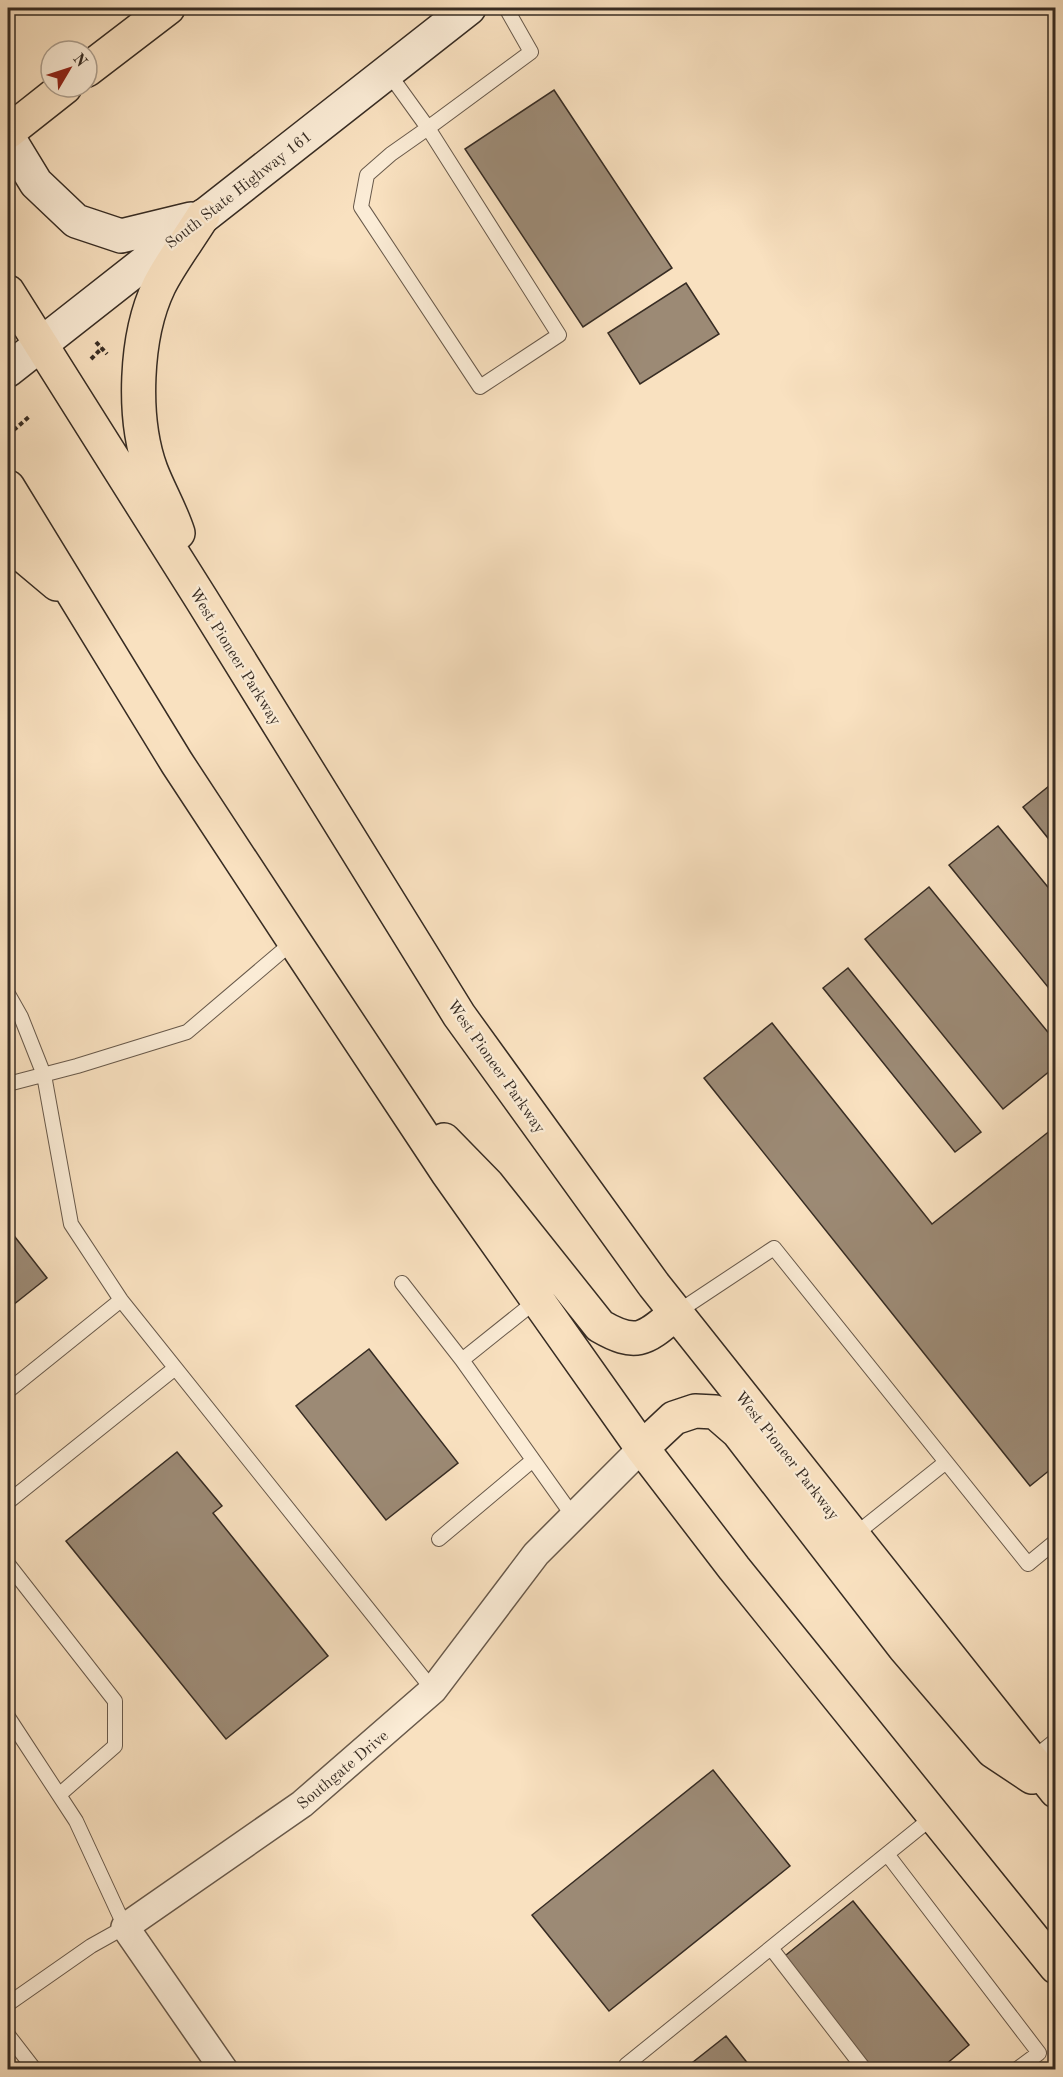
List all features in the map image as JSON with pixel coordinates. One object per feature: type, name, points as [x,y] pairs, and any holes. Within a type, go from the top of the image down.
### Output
[{"type":"main road","points":[[99,61],[168,8]]},
{"type":"main road","name":"South State Highway 161","points":[[8,370],[469,8]]},
{"type":"main road","points":[[8,132],[49,99]]},
{"type":"main road","points":[[8,137],[36,183],[76,221],[121,236],[203,216]]},
{"type":"main road","points":[[202,600],[173,518],[151,469],[141,433],[139,388],[142,340],[159,287],[203,216]]},
{"type":"main road","name":"West Pioneer Parkway","points":[[8,292],[459,1015],[647,1276],[1056,1792]]},
{"type":"main road","points":[[8,487],[177,763],[447,1172],[537,1300],[642,1448],[747,1584],[1056,1967]]},
{"type":"main road","points":[[8,543],[78,601]]},
{"type":"main road","points":[[400,1101],[487,1185],[600,1326],[617,1336],[635,1339],[650,1335],[676,1313]]},
{"type":"main road","points":[[642,1448],[674,1418],[695,1411],[715,1412],[738,1432],[904,1647],[993,1750],[1056,1792]]},
{"type":"street","name":"Southgate Drive","points":[[125,1927],[302,1804],[433,1690],[536,1554],[642,1448]]},
{"type":"street","points":[[125,1927],[224,2070]]},
{"type":"lane","points":[[387,71],[428,128],[559,335],[480,387],[361,207],[368,175],[391,154],[428,128],[531,52],[506,8]]},
{"type":"lane","points":[[8,1084],[77,1066],[188,1032],[294,941]]},
{"type":"lane","points":[[8,994],[21,1017],[44,1075],[71,1224],[121,1300],[174,1369],[433,1690]]},
{"type":"lane","points":[[676,1313],[774,1248],[1028,1564],[1056,1541]]},
{"type":"lane","points":[[402,1283],[462,1360],[573,1516]]},
{"type":"lane","points":[[8,1391],[121,1300]]},
{"type":"lane","points":[[462,1360],[537,1300]]},
{"type":"lane","points":[[8,1502],[174,1369]]},
{"type":"lane","points":[[439,1539],[533,1460]]},
{"type":"lane","points":[[852,1537],[946,1462]]},
{"type":"lane","points":[[8,1564],[115,1701],[116,1746],[58,1795]]},
{"type":"lane","points":[[8,1717],[76,1821],[125,1927],[91,1946],[8,2004]]},
{"type":"lane","points":[[1031,1760],[1056,1740]]},
{"type":"lane","points":[[630,2070],[626,2065],[934,1816]]},
{"type":"lane","points":[[887,1854],[1039,2053],[1017,2070]]},
{"type":"lane","points":[[771,1948],[865,2070]]},
{"type":"lane","points":[[8,2035],[35,2070]]},
{"type":"path","points":[[93,340],[111,357]]},
{"type":"path","points":[[91,359],[102,348]]},
{"type":"path","points":[[8,435],[30,416]]},
{"type":"building","points":[[554,90],[672,268],[583,327],[465,149]]},
{"type":"building","points":[[686,283],[719,334],[640,384],[608,333]]},
{"type":"building","points":[[1054,782],[1056,784],[1056,848],[1023,807]]},
{"type":"building","points":[[998,826],[1056,897],[1056,997],[949,865]]},
{"type":"building","points":[[929,887],[1056,1042],[1056,1066],[1003,1109],[865,939]]},
{"type":"building","points":[[848,968],[981,1132],[955,1152],[823,988]]},
{"type":"building","points":[[772,1023],[932,1224],[1056,1126],[1056,1465],[1030,1486],[704,1078]]},
{"type":"building","points":[[8,1228],[47,1278],[8,1309]]},
{"type":"building","points":[[369,1349],[458,1463],[386,1520],[296,1406]]},
{"type":"building","points":[[177,1452],[222,1506],[213,1513],[328,1656],[226,1739],[66,1541]]},
{"type":"building","points":[[713,1770],[790,1866],[609,2011],[532,1915]]},
{"type":"building","points":[[853,1901],[969,2045],[939,2070],[870,2070],[781,1959]]},
{"type":"building","points":[[726,2036],[753,2070],[683,2070]]}]
